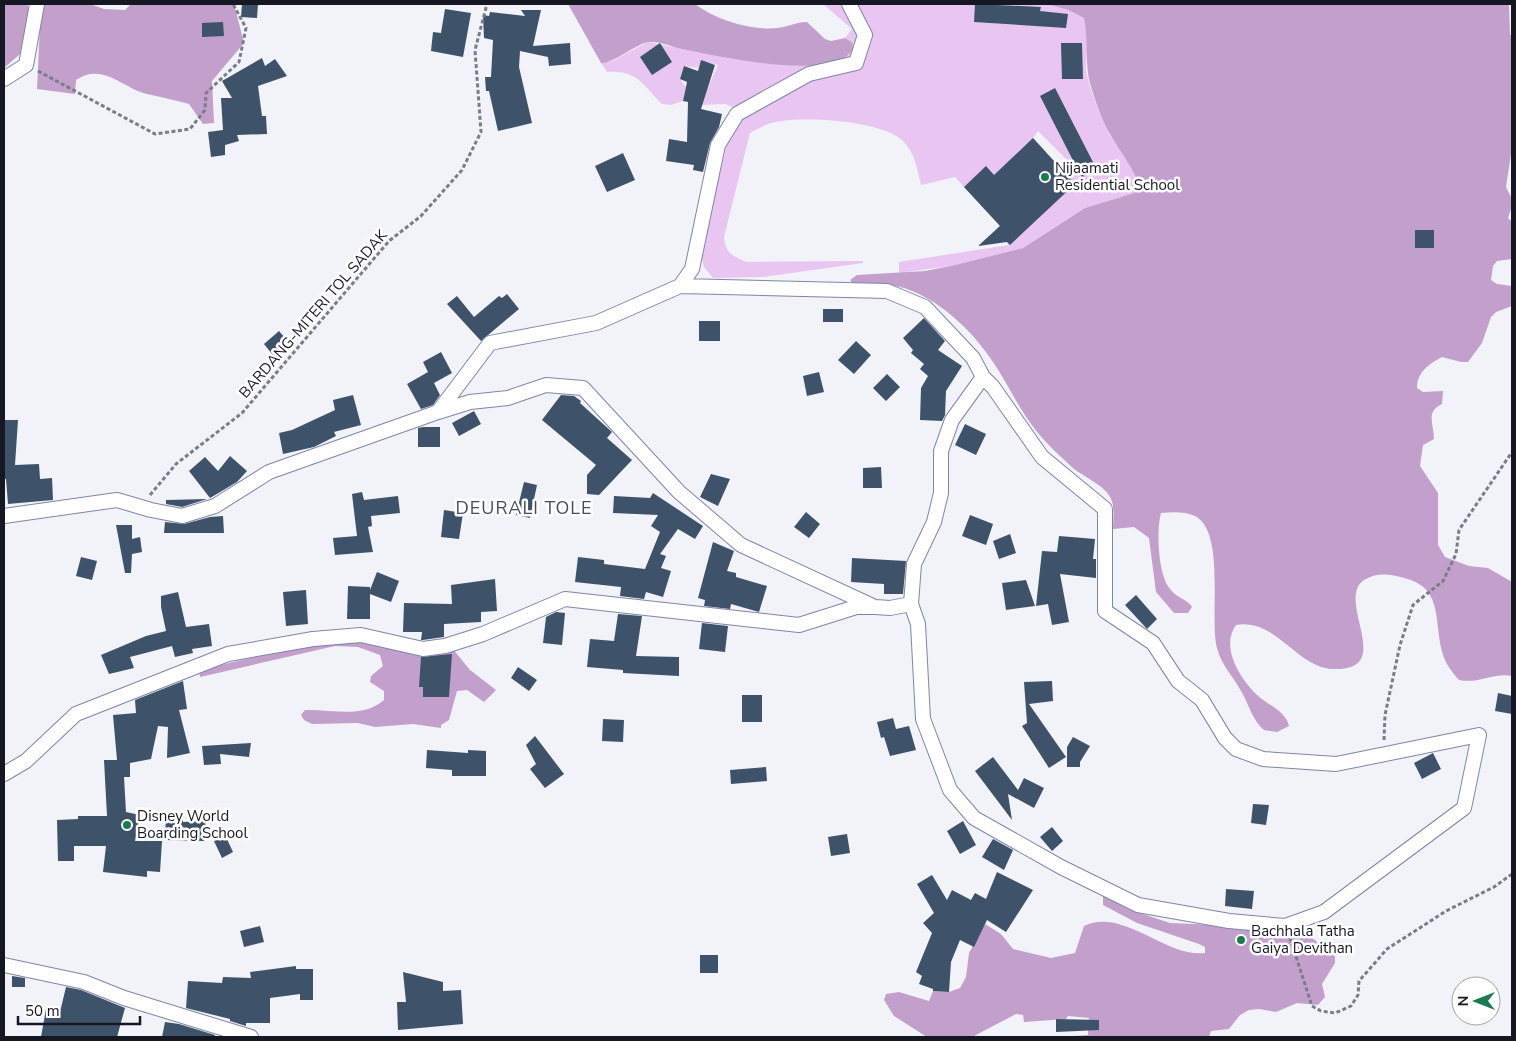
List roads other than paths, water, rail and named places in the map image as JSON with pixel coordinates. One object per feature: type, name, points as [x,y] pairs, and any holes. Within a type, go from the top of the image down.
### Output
[{"type":"street","points":[[4,80],[26,65],[37,4]]},
{"type":"street","points":[[680,286],[692,270],[718,145],[737,114],[809,74],[856,63],[865,35],[849,4]]},
{"type":"street","points":[[438,412],[490,343],[596,323],[680,286],[887,291],[925,307],[973,358],[982,377],[993,387],[1042,457],[1105,509],[1105,611],[1153,644],[1178,681],[1202,700],[1225,738],[1236,749],[1263,759],[1336,764],[1479,735],[1464,808],[1324,912],[1285,926],[1229,921],[1138,905],[1060,867],[974,818],[950,790],[923,719],[918,624],[911,604],[914,564],[934,522],[942,493],[942,451],[952,420],[982,377]]},
{"type":"street","points":[[4,516],[117,500],[151,510],[182,516],[215,506],[268,472],[438,412],[470,402],[508,398],[546,385],[583,388],[679,492],[741,544],[875,607]]},
{"type":"street","points":[[4,774],[26,761],[76,714],[228,654],[313,639],[361,635],[423,649],[445,646],[483,634],[565,599],[799,625],[856,607],[890,608],[911,604]]},
{"type":"street","points":[[4,965],[84,982],[124,998],[252,1037]]},
{"type":"place","name":"Nijaamati Residential School","points":[[1045,177]]},
{"type":"place","name":"Disney World Boarding School","points":[[127,825]]},
{"type":"place","name":"Bachhala Tatha Gaiya Devithan","points":[[1241,940]]},
{"type":"district","name":"DEURALI TOLE","points":[[524,508]]}]
